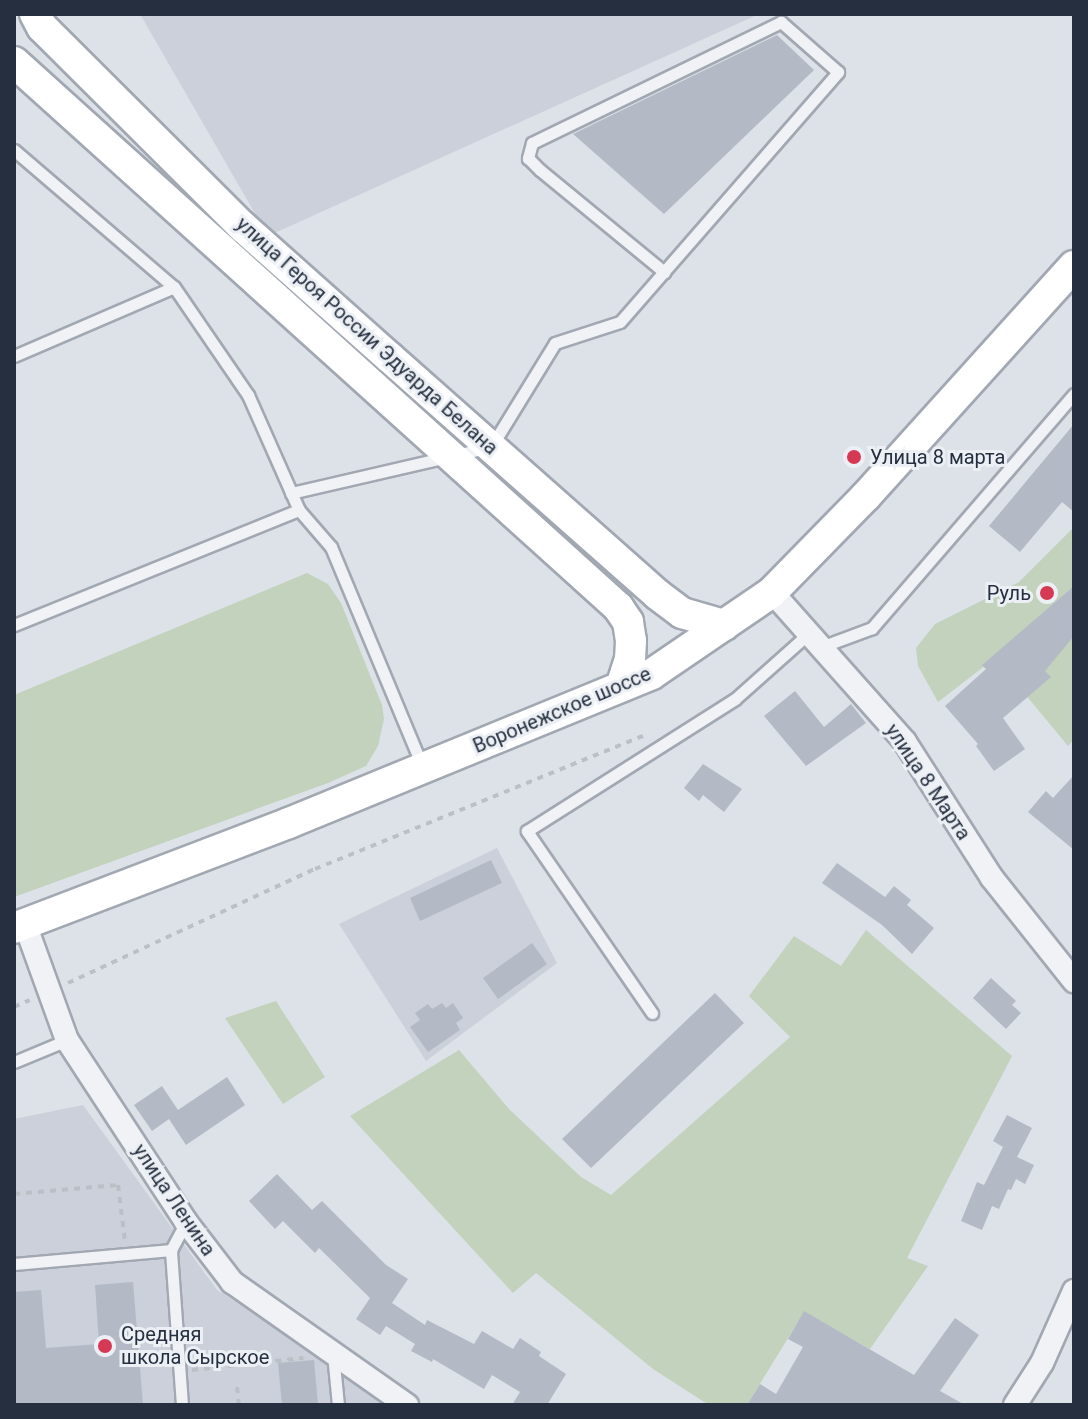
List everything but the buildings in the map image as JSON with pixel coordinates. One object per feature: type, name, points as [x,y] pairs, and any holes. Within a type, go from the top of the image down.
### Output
[{"type":"street","name":"улица Героя России Эдуарда Белана","points":[[35,14],[42,27],[243,227],[491,447],[658,595],[682,613],[724,625]]},
{"type":"street","name":"улица Героя России Эдуарда Белана","points":[[14,62],[618,607],[628,622],[631,641],[630,659],[621,687]]},
{"type":"street","name":"Воронежское шоссе","points":[[19,926],[423,768],[652,674],[772,592],[866,496],[1074,266]]},
{"type":"street","name":"улица 8 Марта","points":[[772,592],[905,742],[992,878],[1071,982]]},
{"type":"street","name":"улица Ленина","points":[[19,926],[67,1040],[186,1222],[232,1282],[407,1405]]},
{"type":"street","points":[[1015,1405],[1042,1363],[1074,1291]]},
{"type":"street","points":[[1035,1405],[1042,1363]]},
{"type":"lane","points":[[291,493],[491,447],[555,343],[620,322],[664,272],[838,72],[781,22],[532,143],[528,158],[540,170],[664,272]]},
{"type":"lane","points":[[14,150],[174,287],[248,395],[299,510],[331,547],[423,768]]},
{"type":"lane","points":[[14,356],[174,287]]},
{"type":"lane","points":[[652,1013],[527,831],[735,699],[815,640],[872,628],[1074,394]]},
{"type":"lane","points":[[14,625],[299,510]]},
{"type":"lane","points":[[14,1062],[67,1040]]},
{"type":"lane","points":[[182,1405],[171,1250],[186,1222]]},
{"type":"lane","points":[[14,1264],[171,1250]]},
{"type":"lane","points":[[330,1351],[338,1405]]},
{"type":"path","points":[[14,1007],[315,869],[648,734]]},
{"type":"path","points":[[14,1194],[118,1185],[127,1255]]},
{"type":"path","points":[[179,1372],[318,1357],[330,1351]]},
{"type":"path","points":[[237,1387],[239,1405]]},
{"type":"shaded area","points":[[140,14],[759,14],[268,236]]},
{"type":"shaded area","points":[[497,848],[557,963],[426,1061],[339,924]]},
{"type":"shaded area","points":[[83,1105],[217,1290],[311,1348],[390,1405],[14,1405],[14,1119]]},
{"type":"green space","points":[[1074,527],[1074,739],[1068,746],[995,658],[938,702],[918,666],[916,648],[935,624],[1019,582]]},
{"type":"green space","points":[[307,573],[328,584],[341,603],[382,705],[384,719],[378,746],[366,766],[328,783],[14,897],[14,695]]},
{"type":"green space","points":[[866,930],[1012,1056],[907,1258],[928,1266],[870,1349],[804,1312],[747,1405],[709,1405],[653,1369],[536,1273],[513,1293],[350,1116],[459,1050],[509,1109],[581,1177],[611,1195],[790,1037],[749,996],[794,936],[841,966]]},
{"type":"green space","points":[[276,1001],[325,1077],[283,1104],[225,1018]]},
{"type":"place","name":"Улица 8 марта","points":[[854,457]]},
{"type":"place","name":"Руль","points":[[1047,593]]},
{"type":"place","name":"Средняя школа Сырское","points":[[105,1346]]}]
